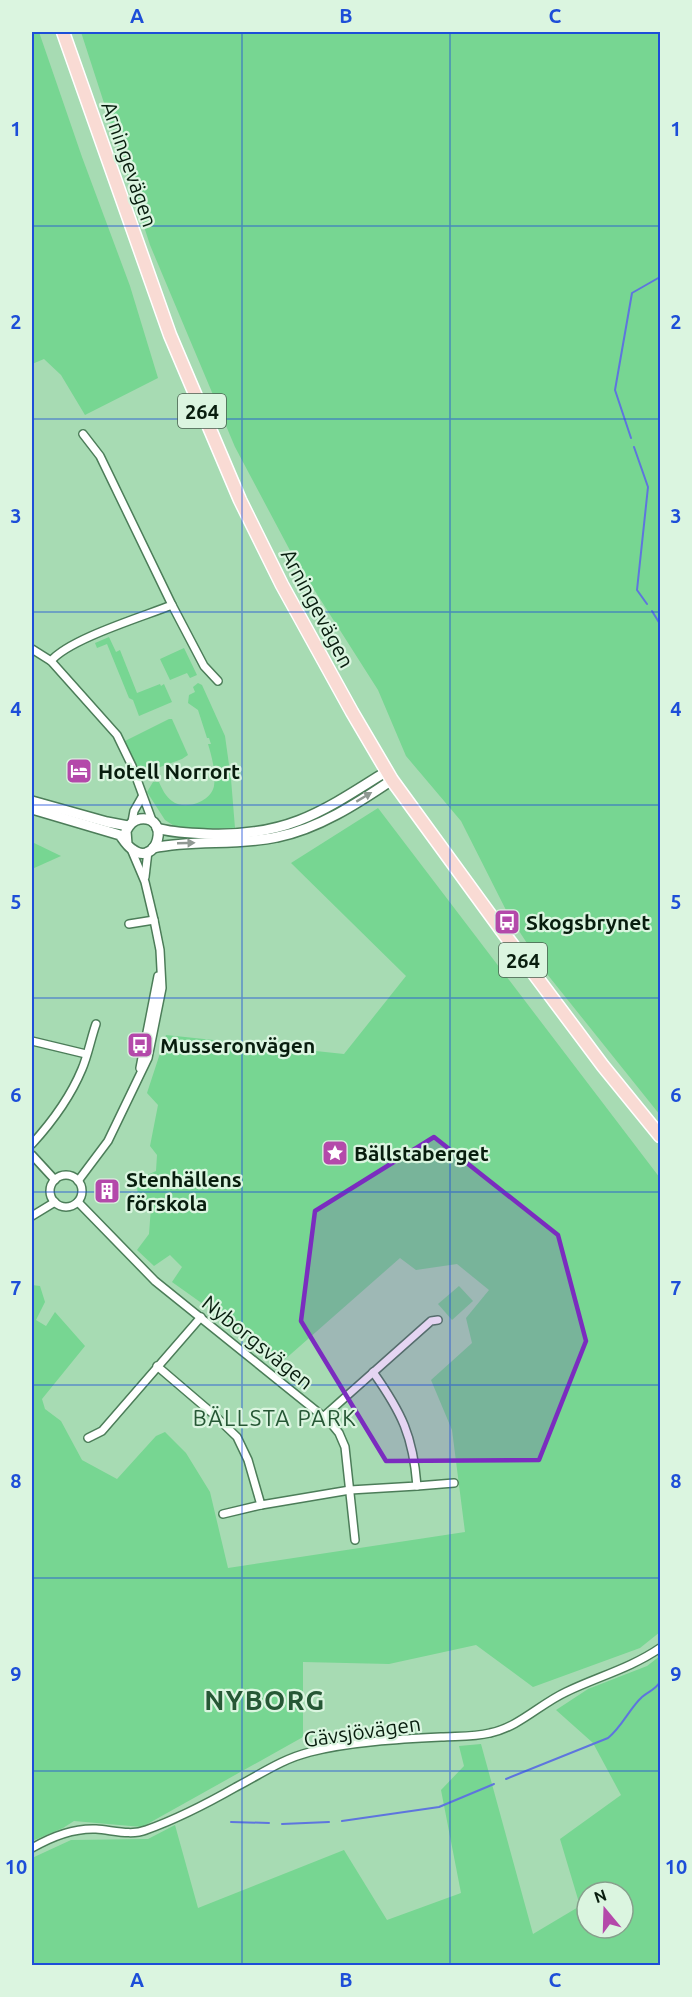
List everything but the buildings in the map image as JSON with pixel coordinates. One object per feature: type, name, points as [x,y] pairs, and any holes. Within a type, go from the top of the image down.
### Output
[{"type":"main road","name":"Arningevägen","points":[[63,32],[170,335],[240,500],[282,585],[389,775],[603,1066],[660,1136]]},
{"type":"street","points":[[83,434],[100,456],[204,666],[218,681]]},
{"type":"street","points":[[51,661],[58,652],[79,642],[172,605]]},
{"type":"street","points":[[32,649],[51,661],[117,735],[132,766],[142,797],[146,800],[159,839],[151,850],[145,882]]},
{"type":"street","points":[[32,809],[120,835],[137,852],[175,843],[252,837],[304,820],[389,775]]},
{"type":"street","points":[[78,1181],[108,1140],[148,1058],[162,988],[160,950],[145,882],[125,837],[134,811],[142,797]]},
{"type":"street","points":[[32,801],[107,822],[130,824],[143,819],[169,832],[220,838]]},
{"type":"street","points":[[129,924],[154,920]]},
{"type":"street","points":[[32,1144],[48,1127],[62,1106],[83,1067],[96,1023]]},
{"type":"street","points":[[32,1041],[86,1054]]},
{"type":"street","points":[[32,1155],[55,1180]]},
{"type":"street","points":[[68,1175],[78,1181],[82,1192],[78,1202],[67,1207],[55,1202],[51,1191],[55,1180],[68,1175]]},
{"type":"street","points":[[32,1216],[55,1202]]},
{"type":"street","name":"Nyborgsvägen","points":[[78,1202],[140,1267],[323,1417],[339,1433],[345,1447],[355,1540]]},
{"type":"street","points":[[88,1438],[102,1431],[201,1317]]},
{"type":"street","points":[[323,1417],[430,1321],[438,1320]]},
{"type":"street","points":[[157,1366],[237,1437],[248,1460],[261,1505]]},
{"type":"street","points":[[374,1372],[402,1417],[413,1450],[417,1486]]},
{"type":"street","points":[[224,1514],[261,1505],[350,1490],[454,1483]]},
{"type":"street","name":"Gävsjövägen","points":[[32,1848],[51,1838],[70,1832],[94,1829],[143,1832],[214,1799],[281,1761],[309,1753],[339,1746],[493,1733],[515,1724],[563,1693],[645,1659],[660,1648]]},
{"type":"highlighted area","points":[[434,1137],[558,1235],[586,1341],[539,1460],[386,1461],[301,1321],[315,1211]]},
{"type":"green space","points":[[32,32],[39,32],[130,286],[158,378],[85,415],[61,375],[44,359],[32,364]]},
{"type":"green space","points":[[81,32],[660,32],[660,1115],[547,974],[508,914],[461,821],[406,756],[378,690],[294,558],[235,447],[150,245]]},
{"type":"green space","points":[[109,637],[116,652],[120,650],[137,693],[164,684],[172,702],[139,716],[133,700],[129,698],[107,644],[97,648],[95,643]]},
{"type":"green space","points":[[184,648],[197,675],[190,678],[187,673],[170,680],[160,659]]},
{"type":"green space","points":[[198,683],[202,685],[225,736],[235,828],[179,829],[165,820],[147,792],[153,782],[159,782],[170,799],[177,804],[190,805],[203,800],[212,792],[214,770],[208,744],[211,744],[198,710],[188,703],[189,695],[195,692],[193,687]]},
{"type":"green space","points":[[172,719],[188,755],[141,774],[137,770],[125,741]]},
{"type":"green space","points":[[378,808],[660,1178],[660,1632],[640,1648],[533,1687],[476,1645],[389,1664],[303,1662],[303,1737],[142,1827],[74,1821],[32,1841],[32,1285],[40,1286],[45,1302],[36,1320],[46,1326],[55,1312],[85,1346],[42,1399],[45,1409],[61,1421],[82,1460],[117,1479],[156,1436],[165,1432],[186,1453],[210,1492],[228,1568],[465,1532],[452,1430],[431,1380],[472,1343],[466,1318],[489,1290],[457,1264],[416,1270],[400,1258],[283,1361],[172,1282],[182,1267],[170,1255],[154,1266],[137,1250],[149,1234],[151,1207],[138,1200],[137,1185],[145,1176],[156,1171],[157,1155],[150,1146],[158,1105],[147,1093],[166,1035],[344,1054],[406,976],[291,863]]},
{"type":"green space","points":[[32,842],[61,856],[32,869]]},
{"type":"green space","points":[[459,1286],[473,1301],[452,1320],[438,1304]]},
{"type":"green space","points":[[660,1656],[660,1965],[32,1965],[32,1858],[71,1840],[148,1839],[175,1825],[198,1908],[344,1850],[387,1920],[461,1893],[441,1790],[464,1766],[459,1746],[481,1744],[533,1934],[575,1909],[575,1940],[635,1940],[635,1880],[575,1880],[575,1889],[560,1839],[621,1795],[593,1743],[556,1710],[588,1689],[647,1666]]},
{"type":"waterway","points":[[631,438],[615,390],[632,293],[660,277]]},
{"type":"waterway","points":[[634,447],[648,487],[637,590],[647,604]]},
{"type":"waterway","points":[[652,611],[660,624]]},
{"type":"waterway","points":[[506,1779],[608,1738],[637,1702],[660,1682]]},
{"type":"waterway","points":[[342,1821],[439,1807],[494,1784]]},
{"type":"waterway","points":[[231,1822],[269,1823]]},
{"type":"waterway","points":[[282,1824],[329,1822]]},
{"type":"place","name":"Hotell Norrort","points":[[79,771]]},
{"type":"place","name":"Skogsbrynet","points":[[507,922]]},
{"type":"place","name":"Musseronvägen","points":[[140,1045]]},
{"type":"place","name":"Bällstaberget","points":[[335,1153]]},
{"type":"place","name":"Stenhällens förskola","points":[[107,1191]]},
{"type":"district","name":"BÄLLSTA PARK","points":[[275,1417]]},
{"type":"district","name":"NYBORG","points":[[265,1700]]}]
